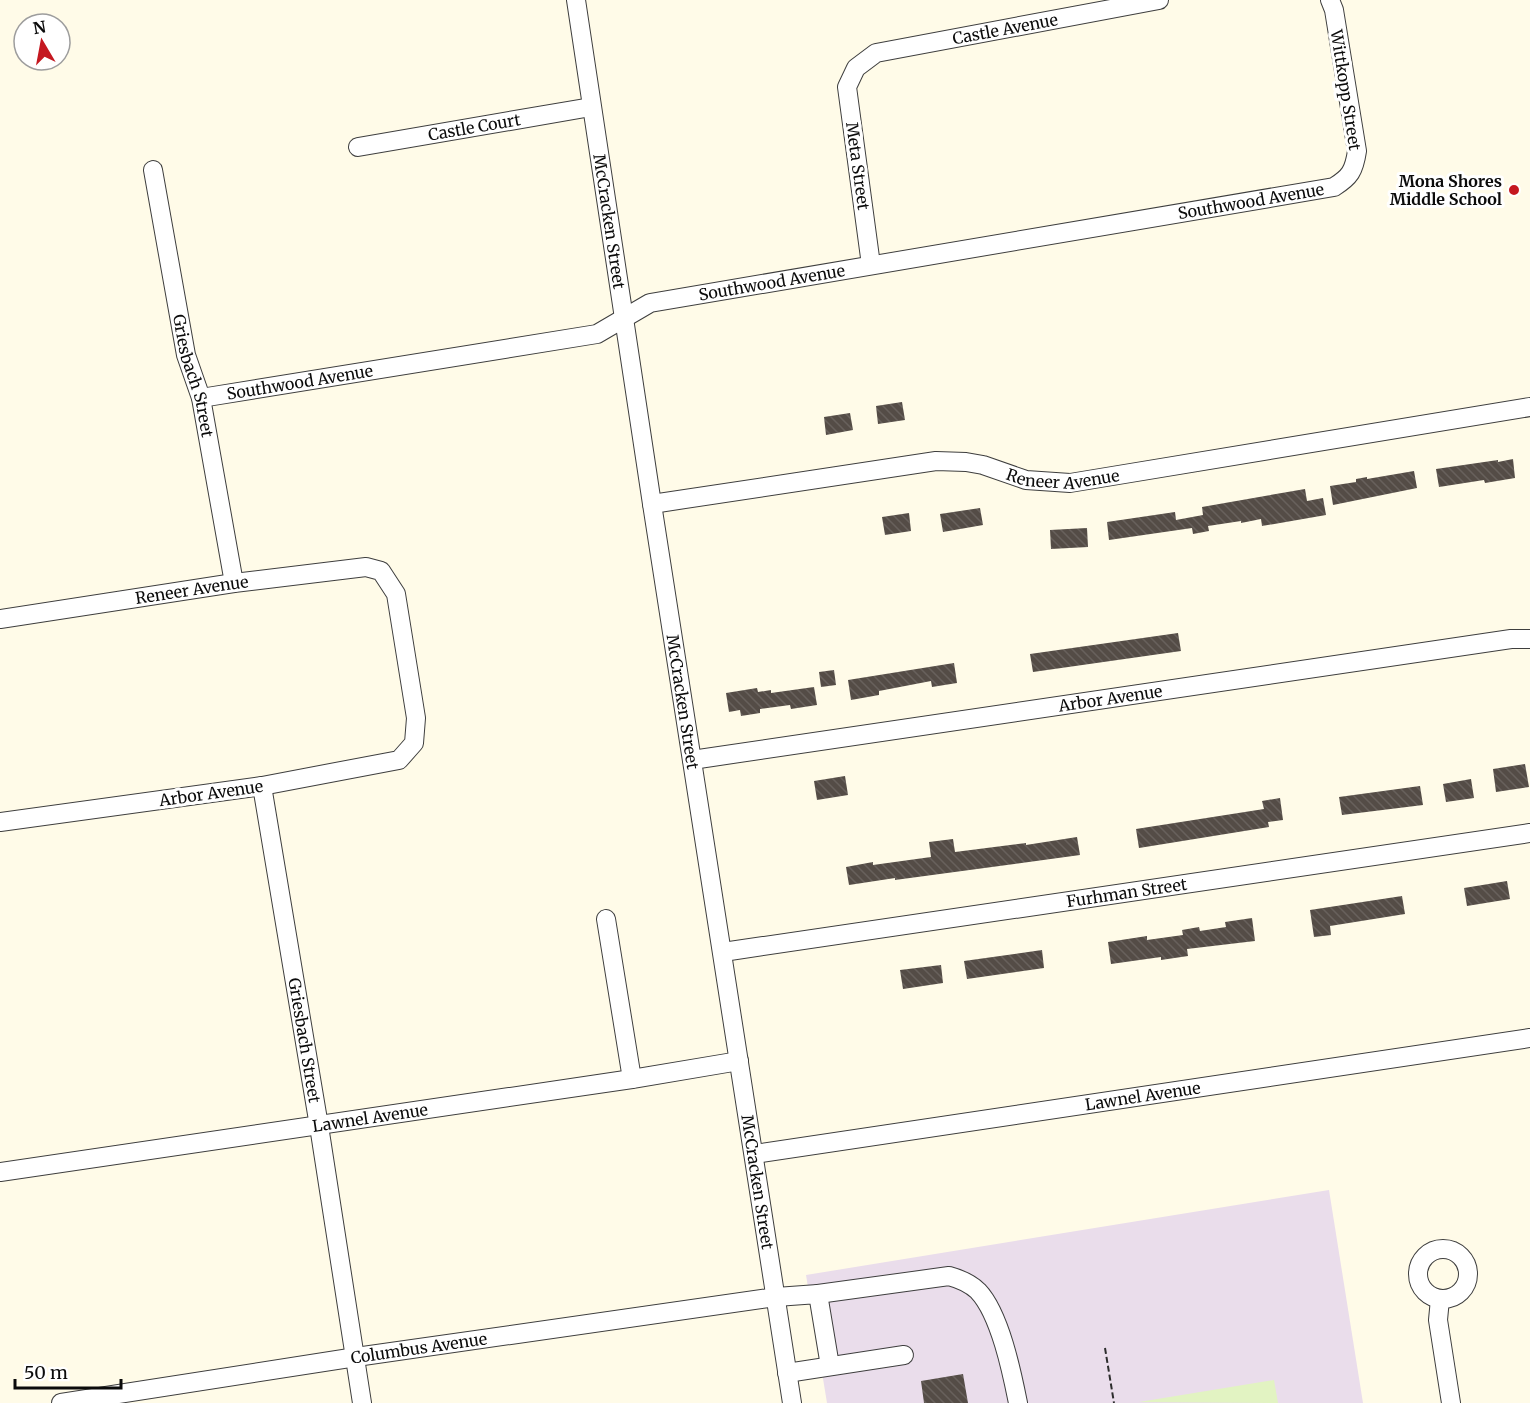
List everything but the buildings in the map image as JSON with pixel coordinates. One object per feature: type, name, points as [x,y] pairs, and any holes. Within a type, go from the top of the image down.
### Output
[{"type":"street","name":"McCracken Street","points":[[576,0],[623,318],[792,1403]]},
{"type":"street","name":"Castle Avenue","points":[[856,68],[876,53],[1159,0]]},
{"type":"street","name":"Wittkopp Street","points":[[1330,0],[1334,10],[1357,151],[1355,165],[1347,178]]},
{"type":"street","name":"Meta Street","points":[[856,68],[847,87],[871,265]]},
{"type":"street","name":"Castle Court","points":[[358,147],[591,107]]},
{"type":"street","name":"Griesbach Street","points":[[153,170],[186,355],[201,398],[234,583]]},
{"type":"street","name":"Southwood Avenue","points":[[201,398],[597,334],[650,303],[1334,187],[1347,178]]},
{"type":"street","name":"Reneer Avenue","points":[[652,504],[936,461],[983,465],[1026,480],[1070,483],[1530,407]]},
{"type":"street","name":"Reneer Avenue","points":[[0,619],[234,583],[366,567],[381,571],[396,594],[416,718],[414,743]]},
{"type":"street","name":"Arbor Avenue","points":[[692,760],[1499,641],[1530,639]]},
{"type":"street","name":"Arbor Avenue","points":[[0,822],[262,786],[399,760],[414,743]]},
{"type":"street","name":"Griesbach Street","points":[[262,786],[320,1126],[362,1403]]},
{"type":"street","name":"Furhman Street","points":[[723,952],[1530,833]]},
{"type":"street","points":[[606,919],[632,1079]]},
{"type":"street","name":"Lawnel Avenue","points":[[754,1154],[1530,1038]]},
{"type":"street","name":"Lawnel Avenue","points":[[0,1172],[320,1126],[740,1061]]},
{"type":"street","name":"Columbus Avenue","points":[[61,1403],[356,1357],[776,1297],[819,1294],[949,1276],[964,1281],[979,1292],[993,1314],[1011,1368],[1018,1403]]},
{"type":"street","points":[[819,1294],[830,1366]]},
{"type":"street","points":[[1440,1299],[1438,1320],[1451,1403]]},
{"type":"street","points":[[787,1373],[904,1355]]},
{"type":"path","points":[[1104,1348],[1114,1403]]},
{"type":"shaded area","points":[[1329,1190],[1363,1403],[827,1403],[806,1275]]},
{"type":"green space","points":[[1274,1380],[1278,1403],[1139,1402]]},
{"type":"place","name":"Mona Shores Middle School","points":[[1514,190]]}]
